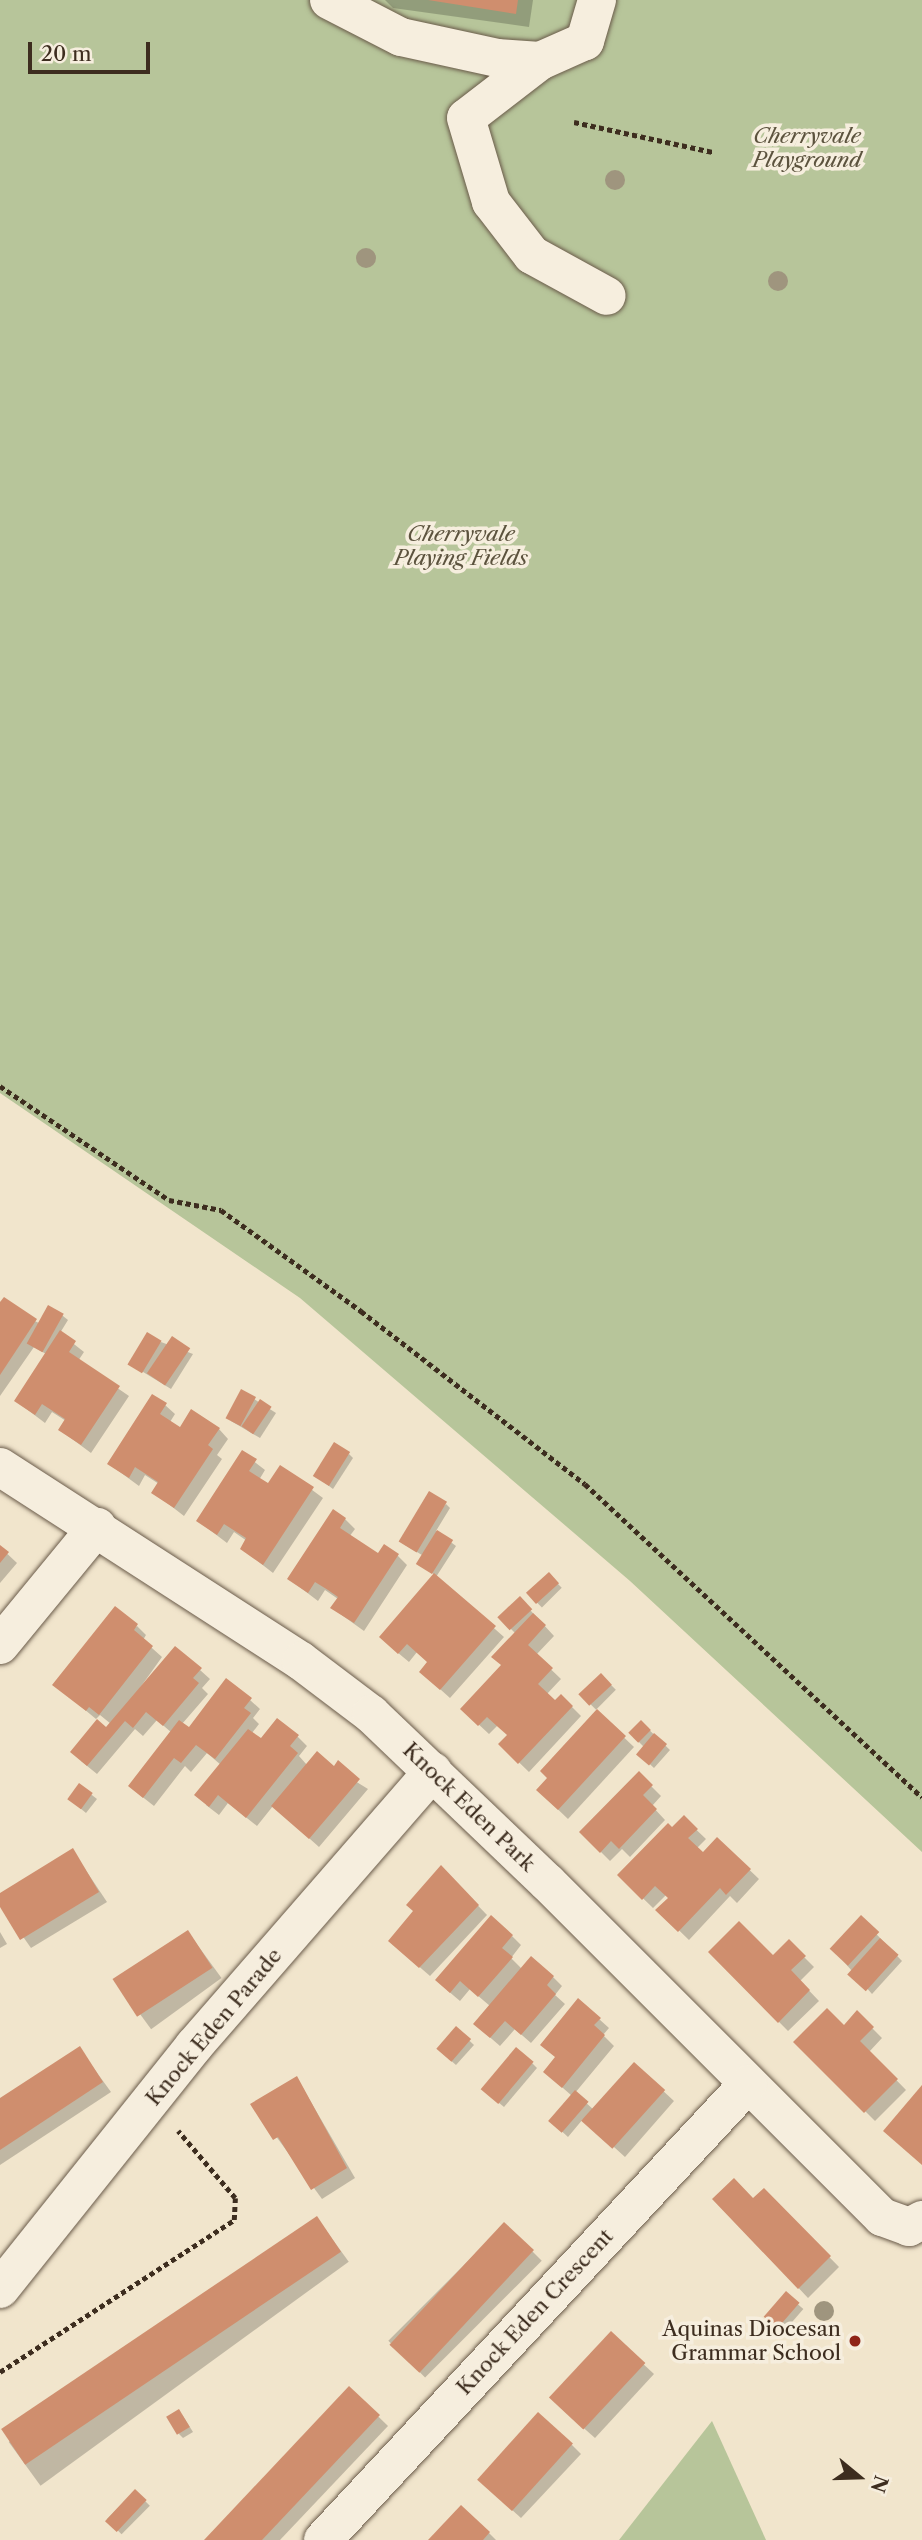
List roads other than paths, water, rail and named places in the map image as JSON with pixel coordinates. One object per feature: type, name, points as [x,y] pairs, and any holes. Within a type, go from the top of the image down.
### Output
[{"type":"street","points":[[329,0],[401,37],[497,58],[540,61]]},
{"type":"street","points":[[597,0],[585,41],[540,61],[466,118],[491,202],[532,255],[607,296]]},
{"type":"street","name":"Knock Eden Park","points":[[0,1467],[97,1527],[301,1661],[371,1714],[433,1771],[882,2217],[909,2227],[922,2220]]},
{"type":"street","points":[[0,1645],[97,1527]]},
{"type":"street","name":"Knock Eden Parade","points":[[0,2289],[194,2046],[433,1771]]},
{"type":"street","name":"Knock Eden Crescent","points":[[323,2540],[748,2084]]},
{"type":"place","name":"Aquinas Diocesan Grammar School","points":[[855,2341]]},
{"type":"park label","name":"Cherryvale Playground","points":[[807,148]]},
{"type":"park label","name":"Cherryvale Playing Fields","points":[[461,546]]}]
